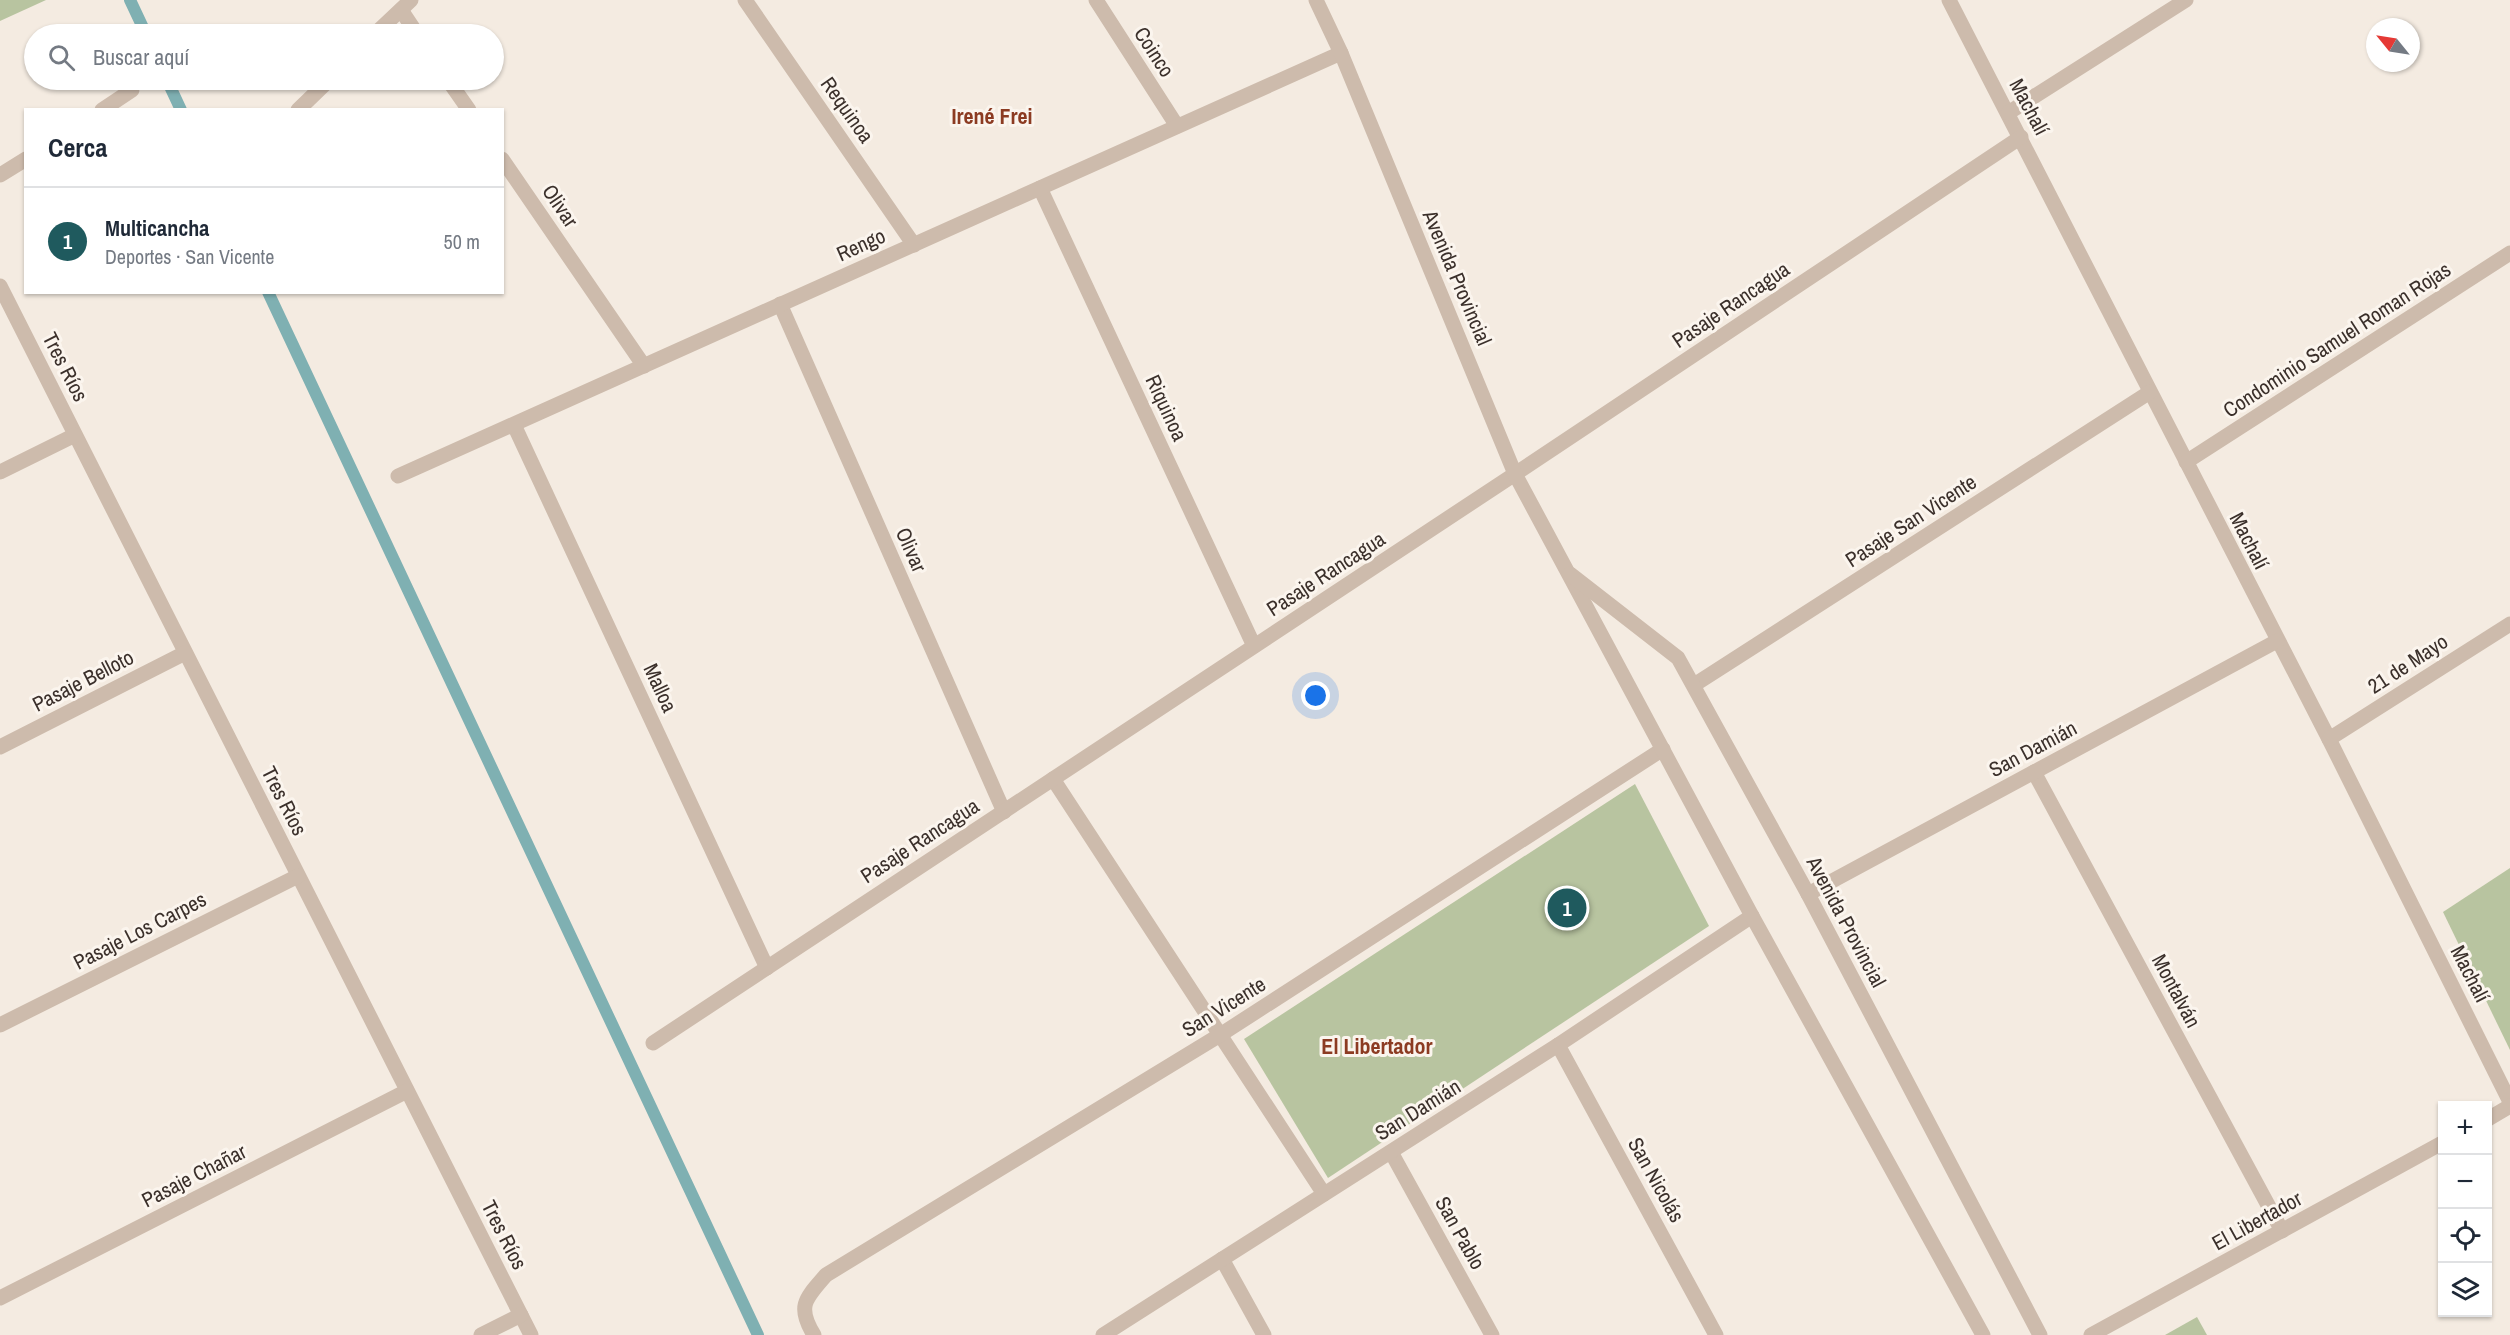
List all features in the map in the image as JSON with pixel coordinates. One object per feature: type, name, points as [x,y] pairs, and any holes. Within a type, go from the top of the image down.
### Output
[{"type":"street","name":"Requinoa","points":[[746,0],[914,245]]},
{"type":"street","name":"Coinco","points":[[1096,0],[1177,126]]},
{"type":"street","name":"Avenida Provincial","points":[[1316,0],[1341,53],[1515,474],[1752,916],[1983,1335]]},
{"type":"street","name":"Machalí","points":[[1949,0],[2329,740],[2510,1102]]},
{"type":"street","points":[[2008,113],[2186,0]]},
{"type":"street","points":[[386,24],[406,5],[413,24]]},
{"type":"street","name":"Rengo","points":[[398,476],[1341,53]]},
{"type":"street","points":[[105,108],[132,90]]},
{"type":"street","points":[[299,108],[318,90]]},
{"type":"street","points":[[455,90],[468,108]]},
{"type":"street","name":"Pasaje Rancagua","points":[[653,1043],[2021,137]]},
{"type":"street","points":[[0,175],[24,160]]},
{"type":"street","name":"Olivar","points":[[504,162],[644,366]]},
{"type":"street","name":"Riquinoa","points":[[1040,188],[1254,646]]},
{"type":"street","name":"Condominio Samuel Roman Rojas","points":[[2186,462],[2510,253]]},
{"type":"street","name":"Tres Ríos","points":[[0,286],[531,1335]]},
{"type":"street","name":"Olivar","points":[[780,304],[1004,812]]},
{"type":"street","name":"Pasaje San Vicente","points":[[1694,685],[2150,392]]},
{"type":"street","name":"Malloa","points":[[514,425],[767,968]]},
{"type":"street","points":[[0,472],[75,435]]},
{"type":"street","name":"Avenida Provincial","points":[[1565,570],[1678,658],[1808,894],[2040,1335]]},
{"type":"street","name":"21 de Mayo","points":[[2329,740],[2510,624]]},
{"type":"street","name":"San Damián","points":[[1808,894],[2277,641]]},
{"type":"street","name":"Pasaje Belloto","points":[[0,747],[185,653]]},
{"type":"street","name":"San Vicente","points":[[814,1335],[805,1319],[806,1297],[826,1275],[1220,1035],[1663,749]]},
{"type":"street","name":"Montalván","points":[[2034,772],[2282,1231]]},
{"type":"street","points":[[1053,779],[1324,1194]]},
{"type":"street","name":"Pasaje Los Carpes","points":[[0,1024],[298,876]]},
{"type":"street","name":"San Damián","points":[[1102,1335],[1558,1046],[1752,916]]},
{"type":"street","name":"San Nicolás","points":[[1558,1046],[1716,1335]]},
{"type":"street","name":"Pasaje Chañar","points":[[0,1298],[407,1091]]},
{"type":"street","points":[[2492,1116],[2510,1106]]},
{"type":"street","name":"El Libertador","points":[[2091,1335],[2438,1145]]},
{"type":"street","name":"San Pablo","points":[[1391,1152],[1492,1335]]},
{"type":"street","points":[[1222,1259],[1264,1335]]},
{"type":"street","points":[[481,1335],[521,1315]]},
{"type":"green space","points":[[0,0],[46,0],[0,21]]},
{"type":"green space","points":[[1635,784],[1709,926],[1328,1178],[1244,1039]]},
{"type":"green space","points":[[2510,868],[2510,1050],[2443,912]]},
{"type":"green space","points":[[2197,1317],[2207,1335],[2165,1335]]},
{"type":"waterway","points":[[130,0],[141,24]]},
{"type":"waterway","points":[[172,90],[180,108]]},
{"type":"waterway","points":[[269,294],[758,1335]]},
{"type":"place","name":"Multicancha","points":[[1567,908]]},
{"type":"district","name":"Irené Frei","points":[[992,116]]},
{"type":"district","name":"El Libertador","points":[[1377,1046]]}]
